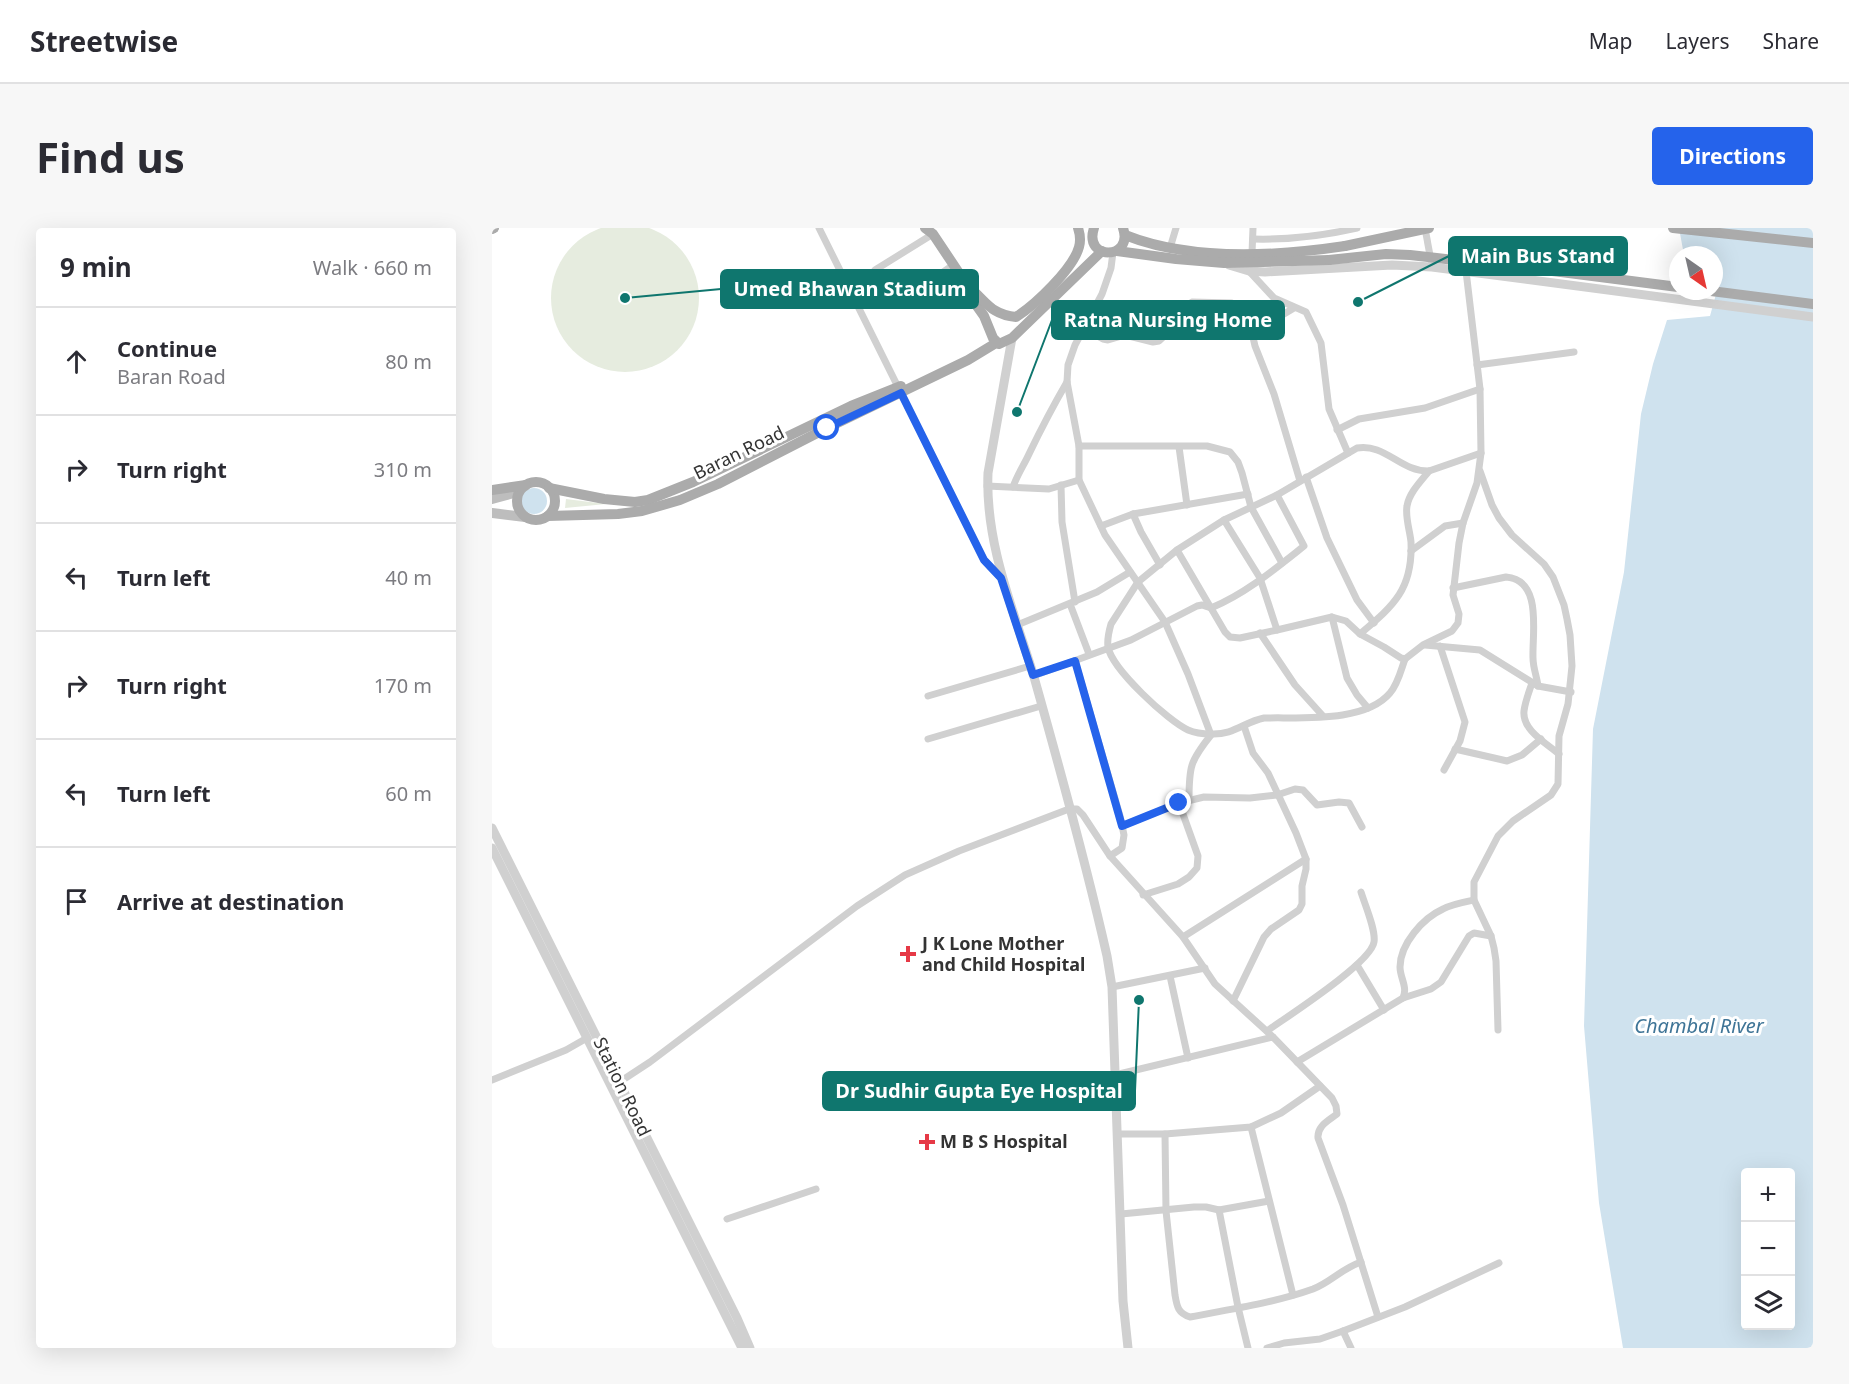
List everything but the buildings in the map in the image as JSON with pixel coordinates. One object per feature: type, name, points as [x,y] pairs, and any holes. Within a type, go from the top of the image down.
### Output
[{"type":"main road","points":[[931,230],[967,285],[993,312],[1016,317],[1039,298],[1073,259],[1079,247],[1078,228]]},
{"type":"main road","points":[[1094,228],[1092,239],[1096,247],[1110,251],[1176,259],[1224,263],[1264,263],[1386,254],[1410,255],[1669,286]]},
{"type":"main road","points":[[1124,232],[1150,244],[1170,248],[1252,253],[1312,251],[1427,228]]},
{"type":"main road","points":[[1673,228],[1813,243]]},
{"type":"main road","name":"Baran Road","points":[[548,516],[642,511],[680,500],[718,484],[899,390],[968,360],[996,342],[1012,338],[1110,251],[1123,244],[1124,232]]},
{"type":"main road","points":[[967,285],[972,299],[984,316],[996,342]]},
{"type":"main road","points":[[1723,293],[1813,304]]},
{"type":"main road","name":"Baran Road","points":[[549,488],[604,499],[648,500],[693,482],[851,406],[899,390]]},
{"type":"main road","points":[[492,490],[538,482],[553,493],[554,505],[548,516],[537,520],[495,515]]},
{"type":"main road","points":[[492,499],[510,494],[526,485]]},
{"type":"main road","points":[[525,517],[520,513],[517,501],[518,495],[526,485]]},
{"type":"main road","points":[[628,513],[629,501]]},
{"type":"street","points":[[819,228],[984,560],[1001,578]]},
{"type":"street","points":[[1170,248],[1176,228]]},
{"type":"street","points":[[1252,253],[1253,228]]},
{"type":"street","points":[[1303,228],[1303,238]]},
{"type":"street","points":[[1253,239],[1303,238],[1357,228]]},
{"type":"street","points":[[1427,228],[1432,267]]},
{"type":"street","points":[[931,230],[875,270],[890,300],[897,303],[903,300],[953,265]]},
{"type":"street","points":[[1110,251],[1111,268],[1102,294],[1068,365],[1067,382],[1079,446],[1079,480],[1101,526],[1165,622],[1211,735]]},
{"type":"street","points":[[1224,263],[1249,272],[1392,265],[1432,267],[1813,317]]},
{"type":"street","points":[[1466,271],[1480,389],[1481,453],[1480,469],[1463,523],[1453,588],[1453,595],[1460,614],[1458,623],[1452,631],[1423,645],[1405,659],[1390,693],[1368,708],[1323,716],[1264,718],[1254,720],[1231,733],[1211,735],[1180,725],[1136,688],[1116,664],[1108,648],[1111,624],[1138,582],[1177,550],[1224,520],[1277,495],[1348,453],[1366,446],[1386,453],[1412,469],[1429,471],[1481,453]]},
{"type":"street","points":[[1249,272],[1268,294],[1306,312],[1321,343],[1329,409],[1348,453]]},
{"type":"street","points":[[1084,328],[1103,339],[1108,340],[1125,335],[1153,342],[1160,341],[1175,326],[1182,309],[1192,302],[1232,303],[1263,319],[1284,314],[1294,308]]},
{"type":"street","points":[[1247,311],[1255,346],[1327,538],[1357,600],[1374,623]]},
{"type":"street","points":[[1012,338],[987,494],[1001,578],[1031,671],[1069,808],[1098,918],[1112,987],[1123,1301],[1128,1348]]},
{"type":"street","points":[[996,342],[1007,364]]},
{"type":"street","points":[[1477,365],[1574,352]]},
{"type":"street","points":[[1013,488],[1017,474],[1028,458],[1040,428],[1067,382]]},
{"type":"street","points":[[1337,430],[1359,419],[1425,408],[1480,389]]},
{"type":"street","points":[[1079,446],[1207,446],[1230,452],[1238,462],[1251,507],[1282,563]]},
{"type":"street","points":[[1179,447],[1187,505]]},
{"type":"street","points":[[1480,469],[1491,505],[1499,518],[1512,536],[1544,564],[1557,587],[1564,605],[1570,635],[1571,692],[1559,736],[1558,784],[1551,795],[1513,821],[1498,836],[1473,882],[1474,900],[1491,936],[1496,962],[1498,1030]]},
{"type":"street","points":[[1360,634],[1390,609],[1401,592],[1407,576],[1411,551],[1407,505],[1411,494],[1429,471]]},
{"type":"street","points":[[987,486],[1049,489],[1079,480]]},
{"type":"street","points":[[1061,485],[1062,522],[1073,603],[1089,654]]},
{"type":"street","points":[[1101,526],[1133,514],[1248,494]]},
{"type":"street","points":[[928,696],[1075,661],[1131,639],[1197,606],[1211,608],[1224,603],[1304,546],[1277,495]]},
{"type":"street","points":[[1133,514],[1160,565]]},
{"type":"street","points":[[1224,520],[1260,578],[1277,630]]},
{"type":"street","points":[[1411,551],[1445,526],[1463,523]]},
{"type":"street","points":[[1177,550],[1230,637],[1240,638],[1332,617],[1346,621],[1360,634],[1405,659]]},
{"type":"street","points":[[1017,626],[1097,592],[1130,572]]},
{"type":"street","points":[[1453,588],[1506,577],[1521,581],[1530,597],[1534,618],[1535,685],[1524,710],[1524,718],[1530,730],[1558,754]]},
{"type":"street","points":[[1332,617],[1347,678],[1368,708]]},
{"type":"street","points":[[1260,633],[1295,686],[1323,716]]},
{"type":"street","points":[[1423,645],[1480,650],[1535,685],[1571,692]]},
{"type":"street","points":[[1440,646],[1465,722],[1444,770]]},
{"type":"street","points":[[1075,661],[1124,835],[1122,848],[1110,856]]},
{"type":"street","points":[[928,739],[1041,706]]},
{"type":"street","points":[[1233,1001],[1264,937],[1271,929],[1299,910],[1302,904],[1302,886],[1306,869],[1305,859],[1292,825],[1268,773],[1252,753],[1244,726]]},
{"type":"street","points":[[1189,800],[1191,763],[1211,735]]},
{"type":"street","points":[[1455,749],[1507,761],[1522,755],[1541,739]]},
{"type":"street","points":[[1122,826],[1189,800],[1204,797],[1250,798],[1277,795],[1295,789],[1303,790],[1317,805],[1349,803],[1362,827]]},
{"type":"street","points":[[1143,895],[1178,884],[1189,877],[1197,867],[1198,856],[1179,803]]},
{"type":"street","points":[[618,1083],[650,1062],[857,906],[905,875],[1069,808],[1077,809],[1110,856],[1143,895],[1184,937],[1215,984],[1270,1034],[1332,1098],[1337,1114],[1321,1126],[1317,1132],[1318,1138],[1343,1205],[1378,1317]]},
{"type":"street","name":"Station Road","points":[[492,828],[742,1348]]},
{"type":"street","name":"Station Road","points":[[492,848],[618,1083],[750,1348]]},
{"type":"street","points":[[1184,937],[1305,859]]},
{"type":"street","points":[[1115,1075],[1188,1058],[1270,1034],[1357,965],[1372,948],[1374,939],[1361,892]]},
{"type":"street","points":[[1403,998],[1405,992],[1400,967],[1402,953],[1414,933],[1431,916],[1443,909],[1474,900]]},
{"type":"street","points":[[1297,1062],[1403,998],[1431,989],[1440,982],[1469,936],[1474,933],[1491,936]]},
{"type":"street","points":[[1357,965],[1384,1010]]},
{"type":"street","points":[[1112,987],[1205,968]]},
{"type":"street","points":[[1170,976],[1188,1058]]},
{"type":"street","points":[[492,1080],[566,1050],[592,1036]]},
{"type":"street","points":[[1118,1134],[1165,1134],[1251,1127],[1281,1113],[1320,1086]]},
{"type":"street","points":[[1251,1127],[1293,1295]]},
{"type":"street","points":[[1165,1134],[1166,1211],[1178,1308],[1183,1314],[1190,1317],[1293,1295],[1320,1286],[1347,1267],[1361,1262]]},
{"type":"street","points":[[726,1219],[816,1189]]},
{"type":"street","points":[[1121,1214],[1206,1207],[1218,1210],[1269,1201]]},
{"type":"street","points":[[1218,1210],[1248,1348]]},
{"type":"street","points":[[1267,1348],[1320,1339],[1343,1331],[1405,1307],[1499,1263]]},
{"type":"street","points":[[1343,1331],[1351,1348]]},
{"type":"shaded area","points":[[625,224],[653,229],[666,236],[677,246],[687,257],[694,270],[699,298],[694,326],[687,339],[677,350],[666,360],[653,367],[625,372],[597,367],[584,360],[573,350],[563,339],[556,326],[551,298],[556,270],[563,257],[573,246],[584,236],[597,229]]},
{"type":"shaded area","points":[[566,499],[606,504],[565,508]]},
{"type":"water","name":"Chambal River","points":[[1679,228],[1813,228],[1813,1348],[1623,1348],[1599,1203],[1584,1026],[1593,729],[1624,572],[1641,414],[1653,364],[1667,320],[1710,316],[1714,300],[1723,300],[1723,246],[1682,246]]},
{"type":"water","points":[[534,488],[543,492],[547,501],[543,510],[534,514],[525,510],[521,501],[525,492]]},
{"type":"place","name":"Umed Bhawan Stadium","points":[[625,298]]},
{"type":"place","name":"Main Bus Stand","points":[[1358,302]]},
{"type":"place","name":"Ratna Nursing Home","points":[[1017,412]]},
{"type":"place","name":"J K Lone Mother and Child Hospital","points":[[908,954]]},
{"type":"place","name":"Dr Sudhir Gupta Eye Hospital","points":[[1139,1000]]},
{"type":"place","name":"M B S Hospital","points":[[927,1142]]},
{"type":"route","points":[[827,428],[901,393],[984,560],[1001,578],[1033,675],[1075,661],[1122,826],[1179,803]]}]
